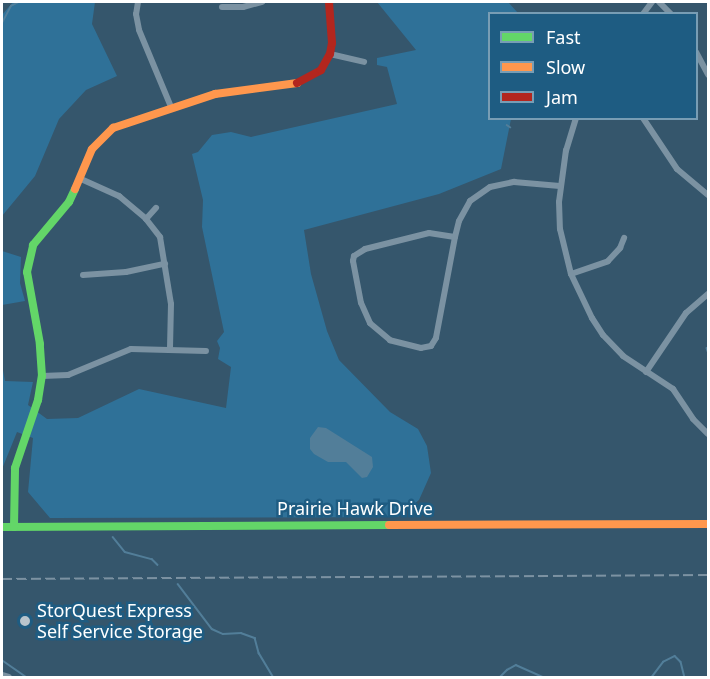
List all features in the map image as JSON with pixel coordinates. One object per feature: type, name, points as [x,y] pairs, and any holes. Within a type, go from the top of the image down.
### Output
[{"type":"street","points":[[138,2],[136,14],[139,30],[171,107]]},
{"type":"street","points":[[222,7],[243,7],[262,2]]},
{"type":"street","points":[[14,527],[14,479],[23,439],[36,408],[42,376],[42,354],[27,264],[33,245],[69,202],[81,179],[92,149],[113,128],[215,94],[302,82],[321,70],[330,54],[332,21],[329,2]]},
{"type":"street","points":[[330,54],[364,62]]},
{"type":"street","points":[[698,56],[708,75]]},
{"type":"street","points":[[575,120],[566,150],[560,186],[560,229],[571,274],[592,318],[603,334],[623,356],[673,389],[693,419],[708,435]]},
{"type":"street","points":[[644,120],[677,169],[708,195]]},
{"type":"street","points":[[81,179],[119,195],[146,219],[160,237],[171,304],[170,349]]},
{"type":"street","points":[[455,237],[429,233],[365,249],[354,256],[353,267],[365,314],[382,336],[400,344],[421,348],[434,343],[459,221],[470,201],[490,187],[514,182],[560,186]]},
{"type":"street","points":[[146,219],[156,208]]},
{"type":"street","points":[[571,274],[608,261],[614,256],[624,238]]},
{"type":"street","points":[[83,275],[126,272],[165,264]]},
{"type":"street","points":[[646,372],[686,313],[708,294]]},
{"type":"street","points":[[42,376],[68,375],[131,349],[206,351]]},
{"type":"street","name":"Prairie Hawk Drive","points":[[2,527],[650,523],[708,525]]},
{"type":"street","points":[[2,675],[9,677]]},
{"type":"shaded area","points":[[13,2],[95,2],[92,24],[117,76],[86,90],[59,119],[35,176],[2,216],[2,15]]},
{"type":"shaded area","points":[[377,2],[508,2],[517,12],[488,12],[488,120],[511,120],[501,169],[439,194],[304,230],[311,274],[327,331],[339,360],[390,412],[418,429],[427,446],[431,473],[419,500],[398,517],[50,518],[28,492],[33,438],[17,432],[2,469],[2,365],[5,381],[33,382],[28,405],[47,419],[78,418],[139,389],[226,408],[231,367],[218,359],[220,348],[217,341],[224,332],[202,227],[203,200],[192,154],[198,152],[212,135],[231,132],[251,137],[397,104],[387,67],[377,65],[377,58],[416,50]]},
{"type":"shaded area","points":[[2,251],[21,257],[20,283],[25,301],[2,305]]},
{"type":"shaded area","points":[[318,427],[326,428],[372,457],[373,467],[367,477],[362,478],[346,462],[328,462],[314,454],[310,449],[310,438]]},
{"type":"waterway","points":[[2,23],[11,6],[19,2]]},
{"type":"waterway","points":[[113,537],[125,552],[152,559],[158,565]]},
{"type":"waterway","points":[[178,584],[212,629],[223,634],[241,633],[255,638],[259,653],[274,678]]},
{"type":"waterway","points":[[651,678],[663,662],[675,656],[681,662],[685,678]]},
{"type":"waterway","points":[[2,660],[28,678]]},
{"type":"waterway","points":[[499,678],[516,665],[545,678]]},
{"type":"railway","points":[[2,579],[708,575]]},
{"type":"traffic: fast","points":[[14,527],[15,468],[38,400],[42,376],[40,344],[27,272],[33,245],[69,202],[75,189]]},
{"type":"traffic: fast","points":[[2,527],[389,525]]},
{"type":"traffic: slow","points":[[75,189],[92,149],[113,128],[215,94],[297,83]]},
{"type":"traffic: slow","points":[[389,525],[708,524]]},
{"type":"traffic: jam","points":[[297,83],[321,70],[330,54],[332,43],[329,2]]},
{"type":"place","name":"StorQuest Express Self Service Storage","points":[[25,621]]}]
